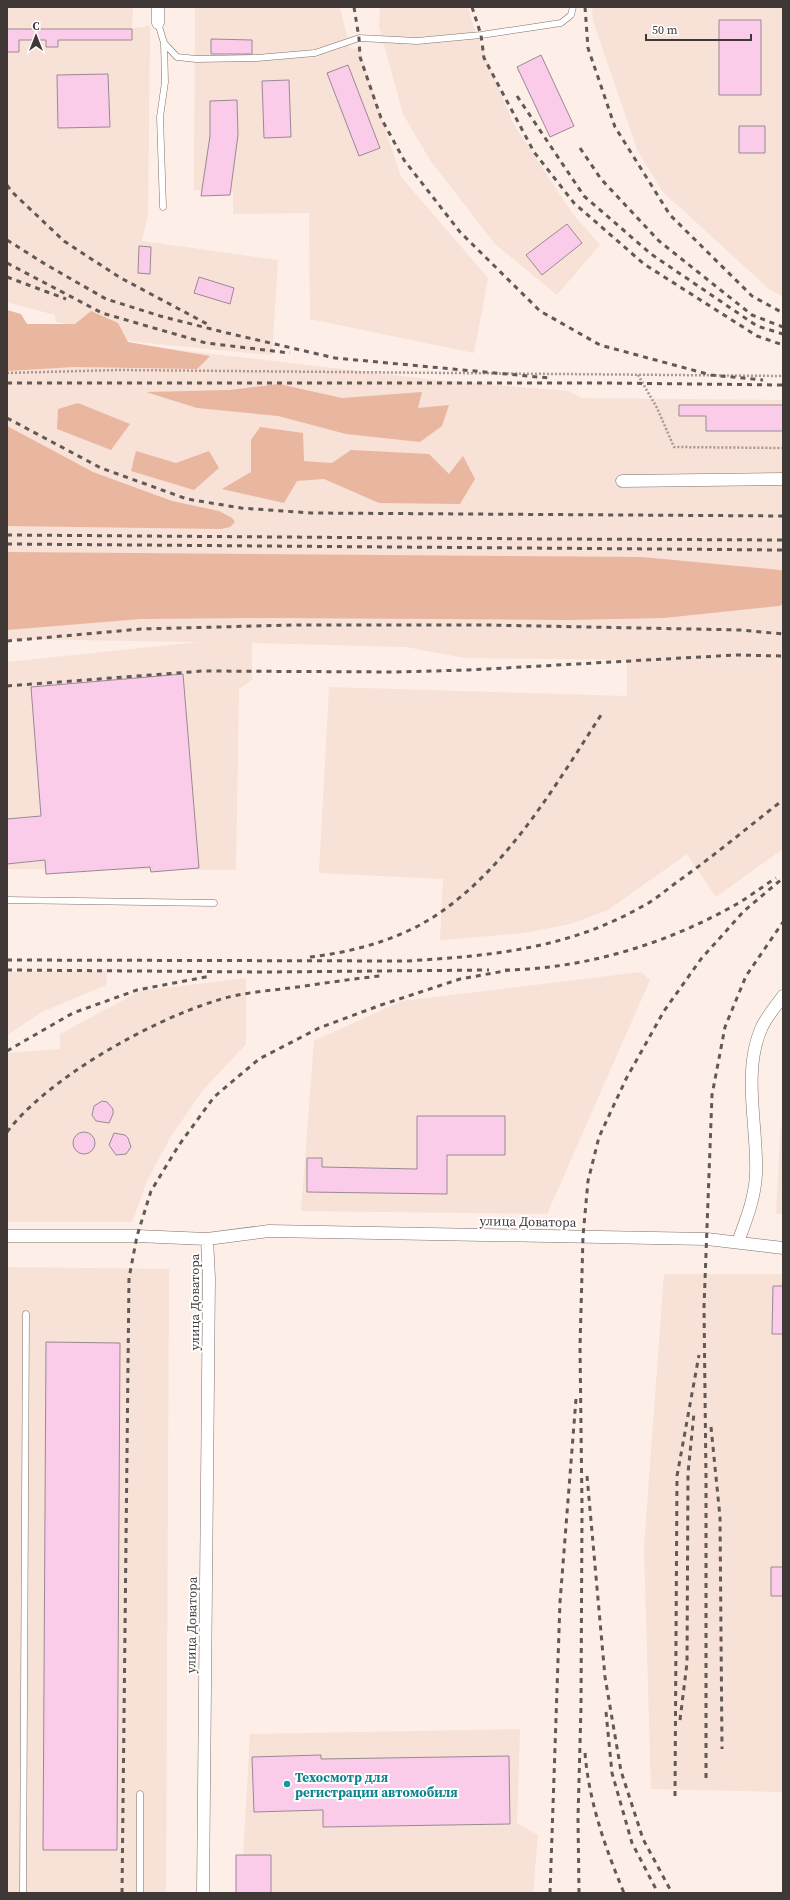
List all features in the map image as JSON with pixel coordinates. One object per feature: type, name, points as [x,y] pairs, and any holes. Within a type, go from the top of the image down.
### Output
[{"type":"street","points":[[158,7],[158,23]]},
{"type":"street","points":[[622,481],[783,479]]},
{"type":"street","points":[[738,1242],[752,1202],[756,1175],[751,1072],[754,1050],[761,1028],[783,996]]},
{"type":"street","name":"улица Доватора","points":[[203,1893],[209,1278],[207,1239],[269,1231],[699,1238],[783,1248]]},
{"type":"street","points":[[7,1236],[137,1236],[207,1239]]},
{"type":"lane","points":[[164,43],[177,57],[196,59],[257,58],[315,52],[359,38],[417,41],[481,35],[562,23],[571,15],[573,7]]},
{"type":"lane","points":[[158,23],[164,43],[165,82],[160,117],[163,207]]},
{"type":"lane","points":[[7,900],[214,903]]},
{"type":"lane","points":[[23,1893],[26,1314]]},
{"type":"lane","points":[[140,1794],[140,1893]]},
{"type":"path","points":[[7,373],[118,370],[783,376]]},
{"type":"path","points":[[638,374],[657,408],[674,446],[783,448]]},
{"type":"shaded area","points":[[7,7],[133,7],[132,28],[150,26],[148,214],[142,241],[278,260],[272,355],[116,340],[116,332],[56,322],[55,315],[7,302]]},
{"type":"shaded area","points":[[195,7],[340,7],[350,49],[359,48],[401,177],[488,278],[474,353],[310,319],[309,213],[233,214],[233,192],[194,190]]},
{"type":"shaded area","points":[[380,7],[468,7],[473,25],[513,123],[572,213],[600,245],[557,295],[495,244],[430,160],[403,114],[379,27]]},
{"type":"shaded area","points":[[592,7],[783,7],[783,297],[769,289],[663,192],[638,152],[593,21]]},
{"type":"shaded area","points":[[7,310],[21,314],[27,324],[75,324],[91,311],[118,323],[128,342],[210,356],[197,369],[75,367],[7,371]]},
{"type":"shaded area","points":[[111,342],[436,380],[569,391],[582,398],[783,400],[783,849],[716,897],[687,854],[608,910],[570,924],[524,933],[440,940],[443,879],[319,873],[329,687],[627,696],[627,661],[637,660],[464,658],[406,647],[252,643],[252,680],[239,689],[236,870],[7,869],[7,662],[199,642],[7,639],[7,354]]},
{"type":"shaded area","points":[[279,384],[342,398],[422,392],[418,408],[449,405],[442,426],[420,442],[346,434],[278,416],[197,408],[146,392],[230,390]]},
{"type":"shaded area","points":[[78,403],[130,424],[111,450],[57,429],[58,409]]},
{"type":"shaded area","points":[[7,426],[93,472],[172,501],[219,511],[232,518],[235,522],[230,527],[221,529],[7,526]]},
{"type":"shaded area","points":[[260,427],[303,433],[304,461],[332,463],[351,450],[429,454],[449,474],[463,456],[475,479],[460,504],[379,503],[324,479],[297,481],[284,503],[222,489],[251,472],[251,440]]},
{"type":"shaded area","points":[[136,451],[176,463],[209,451],[219,468],[194,490],[131,471]]},
{"type":"shaded area","points":[[7,552],[642,557],[783,571],[783,604],[779,606],[664,618],[567,620],[271,618],[141,619],[7,630]]},
{"type":"shaded area","points":[[107,971],[106,985],[42,1012],[7,1035],[7,972]]},
{"type":"shaded area","points":[[641,972],[650,980],[547,1214],[301,1211],[314,1041],[402,1001]]},
{"type":"shaded area","points":[[246,978],[246,1044],[204,1089],[171,1136],[147,1181],[132,1222],[7,1222],[7,1053],[60,1049],[60,1034],[140,991]]},
{"type":"shaded area","points":[[783,1109],[783,1214],[776,1214],[780,1136]]},
{"type":"shaded area","points":[[7,1267],[169,1269],[166,1893],[7,1893]]},
{"type":"shaded area","points":[[664,1274],[783,1274],[783,1792],[651,1789],[644,1547]]},
{"type":"shaded area","points":[[520,1729],[517,1823],[538,1835],[533,1893],[241,1893],[250,1734]]},
{"type":"building","points":[[719,20],[761,20],[761,95],[719,95]]},
{"type":"building","points":[[7,29],[132,29],[132,40],[58,40],[58,47],[46,47],[46,40],[19,40],[19,52],[7,52]]},
{"type":"building","points":[[211,39],[252,40],[252,54],[211,54]]},
{"type":"building","points":[[541,55],[574,126],[550,137],[517,67]]},
{"type":"building","points":[[348,65],[380,148],[359,156],[327,73]]},
{"type":"building","points":[[108,74],[110,127],[58,128],[57,75]]},
{"type":"building","points":[[289,80],[291,137],[264,138],[262,81]]},
{"type":"building","points":[[237,100],[238,135],[230,195],[201,196],[210,136],[210,101]]},
{"type":"building","points":[[739,126],[765,126],[765,153],[739,153]]},
{"type":"building","points":[[567,224],[582,243],[542,275],[526,255]]},
{"type":"building","points":[[139,246],[151,247],[150,274],[138,273]]},
{"type":"building","points":[[199,277],[234,288],[230,304],[194,293]]},
{"type":"building","points":[[679,405],[783,405],[783,431],[706,431],[706,416],[679,416]]},
{"type":"building","points":[[183,674],[199,868],[151,872],[150,867],[46,874],[45,860],[7,864],[7,819],[41,816],[31,687]]},
{"type":"building","points":[[102,1101],[107,1102],[113,1109],[113,1114],[109,1123],[96,1121],[92,1115],[94,1106]]},
{"type":"building","points":[[417,1116],[505,1116],[505,1155],[447,1155],[447,1194],[307,1192],[307,1158],[322,1158],[322,1167],[417,1169]]},
{"type":"building","points":[[84,1132],[88,1133],[94,1139],[94,1147],[88,1153],[84,1154],[80,1153],[74,1147],[73,1143],[74,1139],[80,1133]]},
{"type":"building","points":[[114,1133],[125,1135],[128,1138],[131,1147],[126,1154],[116,1155],[109,1145]]},
{"type":"building","points":[[773,1286],[783,1286],[783,1334],[772,1334]]},
{"type":"building","points":[[46,1342],[120,1343],[117,1850],[43,1850]]},
{"type":"building","points":[[771,1567],[783,1567],[783,1596],[771,1596]]},
{"type":"building","points":[[321,1755],[321,1759],[509,1756],[510,1824],[323,1827],[323,1810],[254,1812],[252,1757]]},
{"type":"building","points":[[236,1855],[271,1855],[271,1893],[236,1893]]},
{"type":"railway","points":[[354,7],[359,38],[360,57],[381,118],[404,160],[460,232],[540,311],[600,345],[711,375],[763,380]]},
{"type":"railway","points":[[472,7],[481,35],[484,58],[534,152],[574,203],[644,264],[757,336],[783,345]]},
{"type":"railway","points":[[585,7],[588,48],[615,127],[670,215],[752,296],[783,313]]},
{"type":"railway","points":[[517,96],[584,196],[651,254],[757,326],[783,334]]},
{"type":"railway","points":[[580,148],[601,179],[659,241],[752,315],[783,327]]},
{"type":"railway","points":[[7,185],[12,192],[64,241],[119,277],[209,325]]},
{"type":"railway","points":[[7,240],[106,299],[160,316],[335,358],[549,378]]},
{"type":"railway","points":[[7,263],[102,313],[206,343],[290,353]]},
{"type":"railway","points":[[7,277],[66,299]]},
{"type":"railway","points":[[7,383],[605,383],[783,385]]},
{"type":"railway","points":[[7,418],[101,468],[187,499],[241,508],[311,513],[783,516]]},
{"type":"railway","points":[[7,535],[783,540]]},
{"type":"railway","points":[[7,544],[783,550]]},
{"type":"railway","points":[[7,641],[141,629],[294,625],[487,625],[741,630],[783,634]]},
{"type":"railway","points":[[7,686],[203,671],[396,672],[469,670],[736,655],[783,656]]},
{"type":"railway","points":[[310,957],[342,952],[375,944],[406,932],[435,916],[462,896],[486,874],[529,823],[603,712]]},
{"type":"railway","points":[[7,960],[406,961],[498,953],[528,948],[586,932],[615,921],[647,904],[704,862],[783,800]]},
{"type":"railway","points":[[505,970],[535,969],[565,965],[624,952],[709,919],[740,902],[776,878]]},
{"type":"railway","points":[[579,1893],[578,1818],[581,1707],[582,1508],[580,1347],[583,1236],[588,1181],[599,1137],[626,1079],[664,1011],[701,959],[744,911],[783,878]]},
{"type":"railway","points":[[706,1778],[706,1479],[704,1307],[712,1095],[725,1027],[746,976],[783,922]]},
{"type":"railway","points":[[7,970],[265,972],[489,970]]},
{"type":"railway","points":[[122,1893],[129,1278],[137,1236],[151,1191],[179,1145],[214,1097],[259,1059],[319,1028],[381,1005],[460,979],[510,970]]},
{"type":"railway","points":[[7,1051],[73,1013],[137,990],[211,976]]},
{"type":"railway","points":[[7,1132],[25,1112],[74,1072],[131,1037],[189,1010],[224,998],[243,994],[380,976]]},
{"type":"railway","points":[[675,1796],[677,1476],[699,1355]]},
{"type":"railway","points":[[550,1893],[560,1602],[576,1399]]},
{"type":"railway","points":[[680,1720],[687,1663],[688,1473],[694,1413]]},
{"type":"railway","points":[[711,1427],[720,1517],[722,1749]]},
{"type":"railway","points":[[587,1476],[605,1677],[621,1771],[643,1839],[672,1893]]},
{"type":"railway","points":[[606,1712],[612,1773],[632,1843],[658,1893]]},
{"type":"railway","points":[[585,1753],[594,1807],[610,1859],[624,1893]]},
{"type":"place","name":"Техосмотр для регистрации автомобиля","points":[[287,1784]]}]
